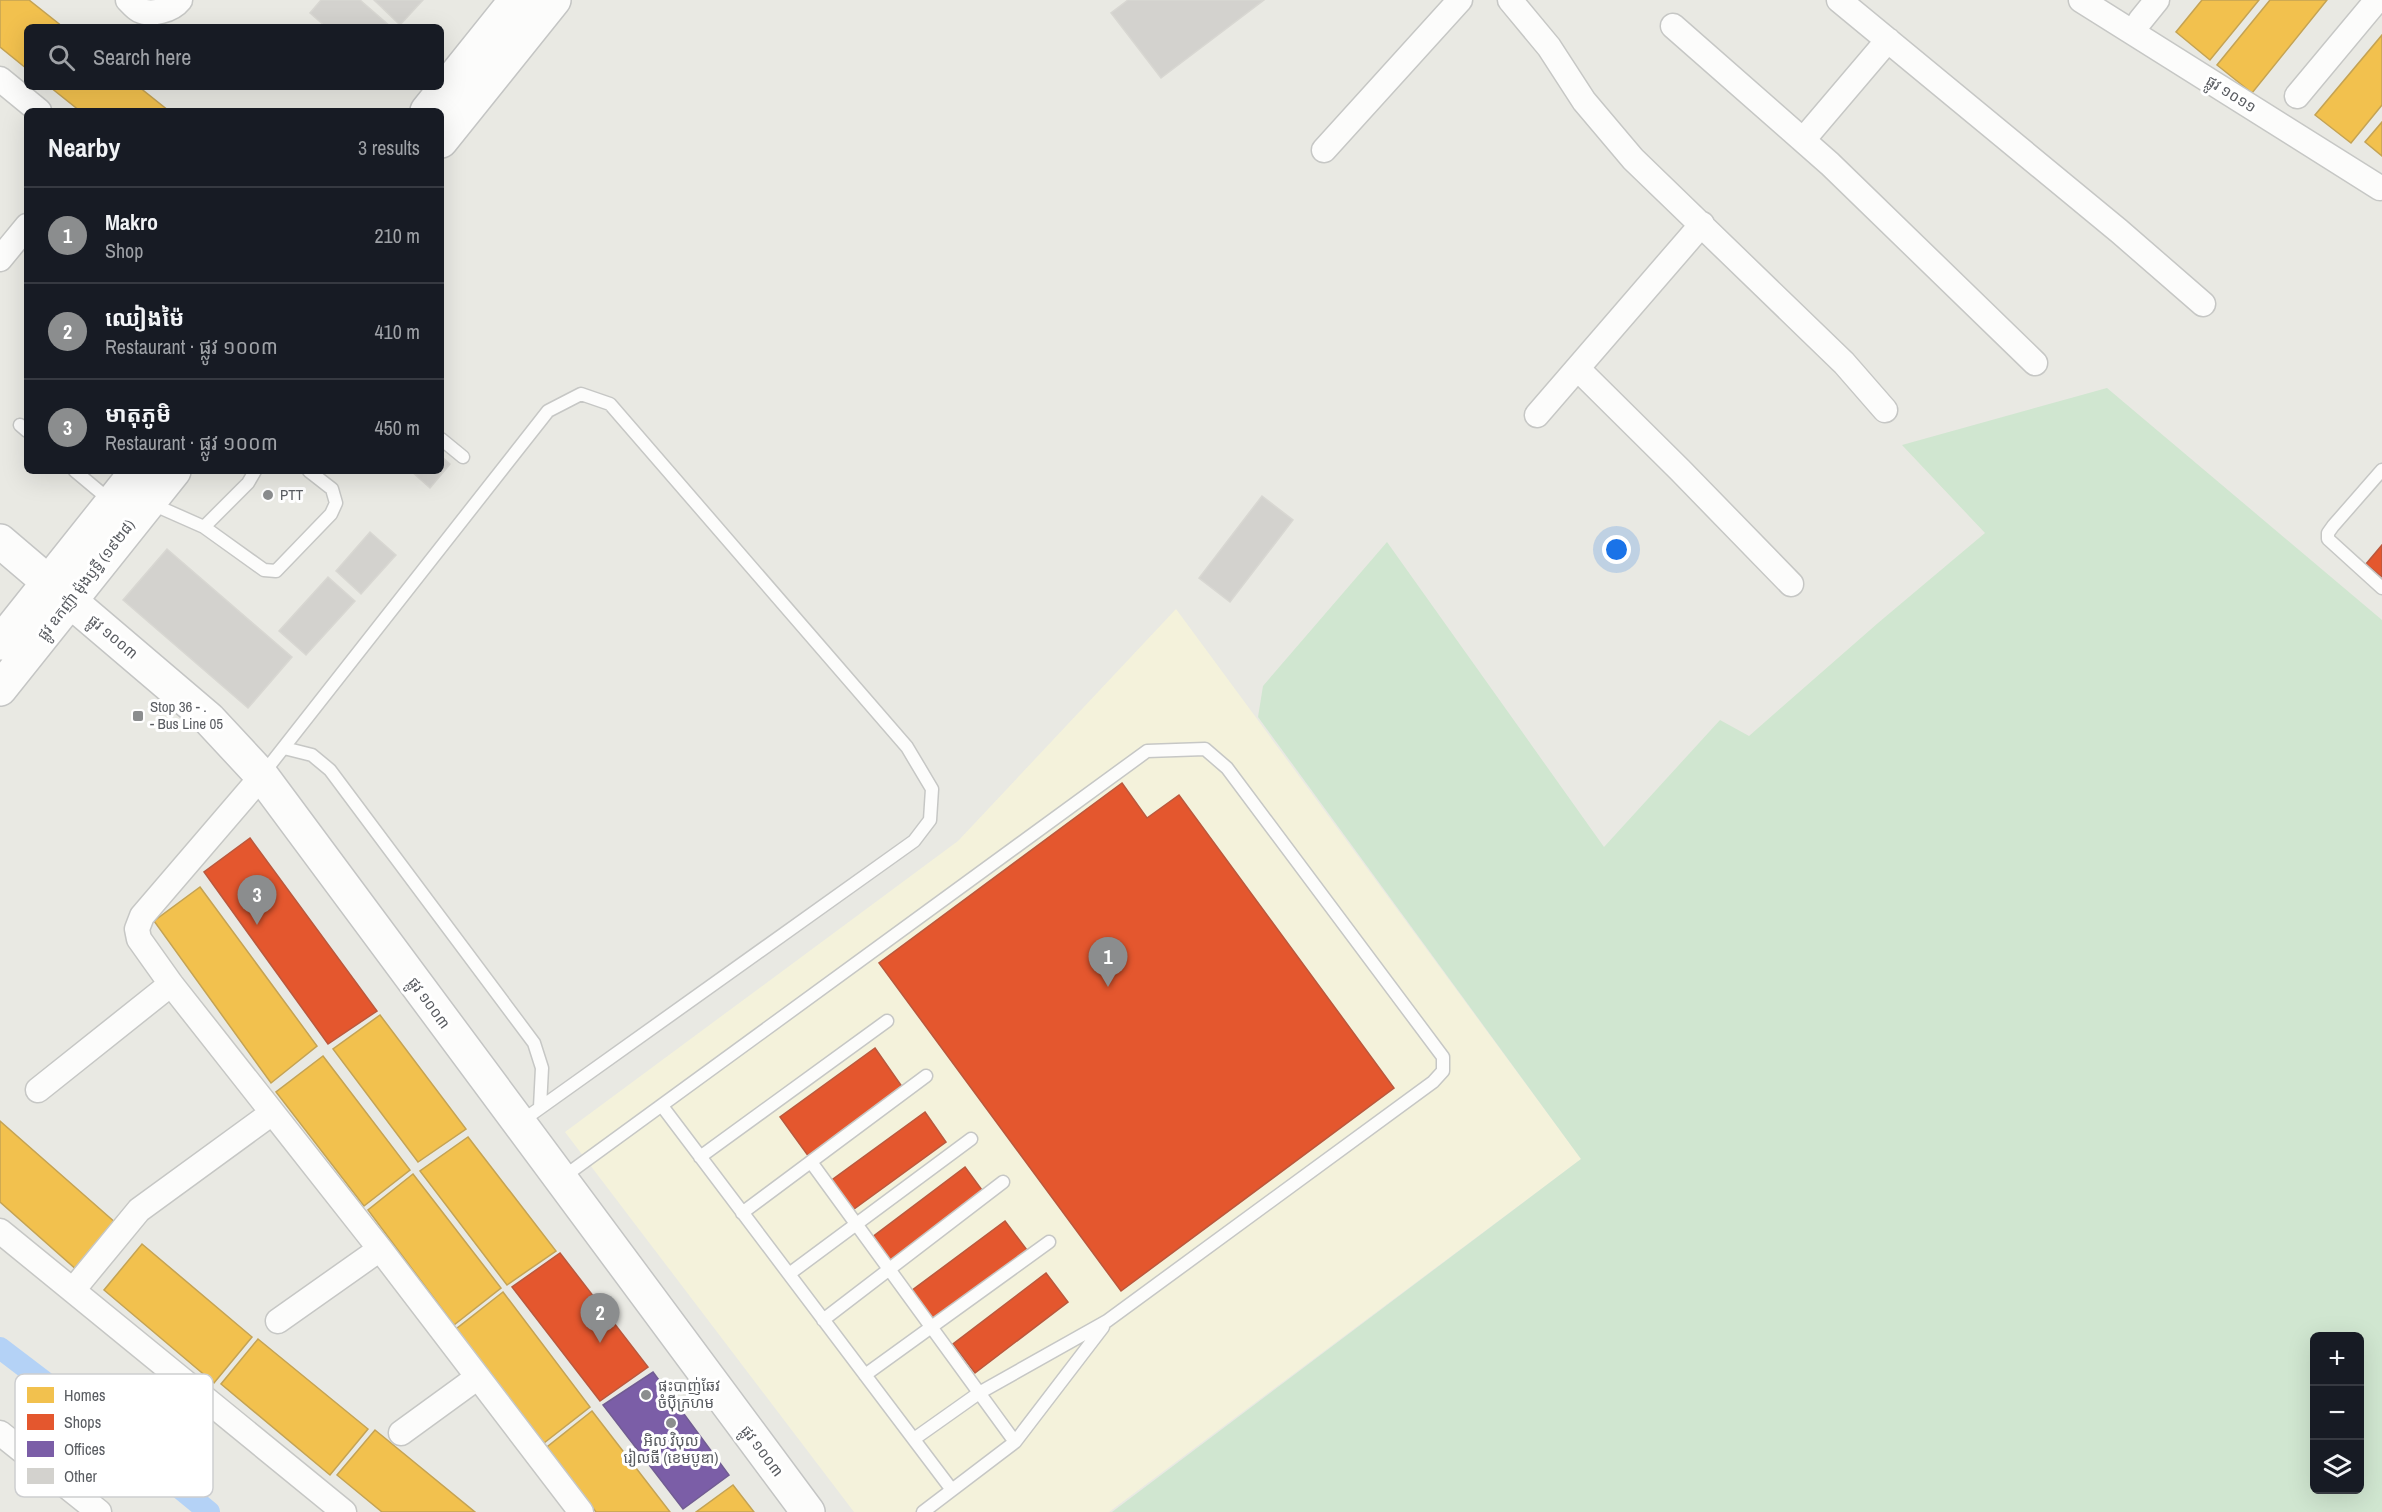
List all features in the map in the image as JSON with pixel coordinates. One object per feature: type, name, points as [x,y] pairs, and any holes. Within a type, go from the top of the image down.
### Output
[{"type":"main road","points":[[444,90],[516,0]]},
{"type":"main road","points":[[444,137],[546,3]]},
{"type":"main road","points":[[429,108],[444,90]]},
{"type":"main road","name":"ផ្លូវ ឧកញ៉ា ម៉ុងឫទ្ធី (១៩២៨)","points":[[0,689],[112,503],[135,474]]},
{"type":"main road","name":"ផ្លូវ ឧកញ៉ា ម៉ុងឫទ្ធី (១៩២៨)","points":[[4,629],[59,591],[148,502],[171,474]]},
{"type":"main road","name":"ផ្លូវ ១០០៣","points":[[0,541],[209,719],[262,776],[529,1115],[560,1180],[807,1512]]},
{"type":"street","points":[[128,0],[139,10],[158,12],[176,5],[180,0]]},
{"type":"street","points":[[1324,150],[1460,0]]},
{"type":"street","points":[[1510,0],[1549,47],[1584,101],[1633,159],[1844,363],[1885,410]]},
{"type":"street","points":[[1839,0],[2119,231],[2203,304]]},
{"type":"street","name":"ផ្លូវ ១០១១","points":[[2081,0],[2380,188]]},
{"type":"street","points":[[2140,21],[2157,0]]},
{"type":"street","points":[[2297,96],[2377,0]]},
{"type":"street","points":[[1672,26],[1803,140],[2035,363]]},
{"type":"street","points":[[1803,140],[1888,40]]},
{"type":"street","points":[[0,79],[35,108]]},
{"type":"street","points":[[1537,415],[1702,224]]},
{"type":"street","points":[[0,259],[24,230]]},
{"type":"street","points":[[1578,369],[1791,584]]},
{"type":"street","points":[[262,776],[142,916],[137,929],[139,939],[171,984],[380,1249],[581,1512]]},
{"type":"street","points":[[38,1090],[171,984]]},
{"type":"street","points":[[73,1290],[139,1210],[272,1113]]},
{"type":"street","points":[[0,1231],[176,1374]]},
{"type":"street","points":[[278,1321],[380,1249]]},
{"type":"street","points":[[401,1433],[478,1377]]},
{"type":"street","points":[[213,1405],[344,1512]]},
{"type":"street","points":[[0,1433],[15,1445]]},
{"type":"street","points":[[80,1497],[99,1512]]},
{"type":"lane","points":[[262,776],[548,411],[581,394],[610,404],[907,747],[932,789],[930,820],[914,841],[529,1115]]},
{"type":"lane","points":[[444,441],[463,457]]},
{"type":"lane","points":[[2382,470],[2328,532],[2330,544],[2382,588]]},
{"type":"lane","points":[[78,474],[112,503]]},
{"type":"lane","points":[[204,527],[248,483],[253,474]]},
{"type":"lane","points":[[148,502],[204,527],[264,570],[276,571],[331,514],[336,503],[332,489],[313,474]]},
{"type":"lane","points":[[284,748],[312,755],[330,770],[534,1043],[542,1068],[529,1115]]},
{"type":"lane","points":[[560,1180],[1147,751],[1205,749],[1234,777],[1443,1057],[1443,1071],[1433,1082],[1107,1321],[979,1393],[914,1439]]},
{"type":"lane","points":[[700,1157],[887,1021]]},
{"type":"lane","points":[[742,1213],[926,1076]]},
{"type":"lane","points":[[662,1106],[952,1490]]},
{"type":"lane","points":[[789,1274],[971,1139]]},
{"type":"lane","points":[[811,1161],[1015,1442]]},
{"type":"lane","points":[[823,1320],[1003,1182]]},
{"type":"lane","points":[[865,1375],[1049,1242]]},
{"type":"lane","points":[[923,1512],[1015,1442],[1107,1321]]},
{"type":"shaded area","points":[[1176,609],[1581,1159],[1109,1512],[854,1512],[565,1132],[958,841]]},
{"type":"green space","points":[[2107,388],[2382,620],[2382,1512],[1112,1512],[1581,1159],[1258,717],[1263,686],[1387,542],[1604,847],[1720,720],[1749,736],[1985,533],[1902,445]]},
{"type":"building: Homes","points":[[0,0],[29,0],[59,24],[24,24],[24,67],[0,47]]},
{"type":"building: Homes","points":[[2202,0],[2259,0],[2210,60],[2176,32]]},
{"type":"building: Homes","points":[[2270,0],[2327,0],[2252,93],[2217,65]]},
{"type":"building: Homes","points":[[2382,35],[2382,105],[2351,143],[2315,115]]},
{"type":"building: Homes","points":[[54,90],[143,90],[165,108],[76,108]]},
{"type":"building: Homes","points":[[2382,122],[2382,156],[2365,142]]},
{"type":"building: Homes","points":[[200,887],[317,1046],[271,1083],[154,921]]},
{"type":"building: Homes","points":[[380,1015],[466,1129],[418,1162],[333,1049]]},
{"type":"building: Homes","points":[[323,1056],[410,1170],[364,1206],[276,1092]]},
{"type":"building: Homes","points":[[0,1121],[117,1224],[78,1271],[0,1202]]},
{"type":"building: Homes","points":[[468,1137],[556,1251],[507,1285],[420,1171]]},
{"type":"building: Homes","points":[[413,1174],[501,1288],[454,1325],[368,1210]]},
{"type":"building: Homes","points":[[142,1244],[252,1337],[214,1383],[213,1374],[203,1374],[104,1290]]},
{"type":"building: Homes","points":[[503,1292],[590,1407],[544,1443],[456,1329]]},
{"type":"building: Homes","points":[[258,1339],[368,1429],[330,1475],[221,1384]]},
{"type":"building: Homes","points":[[592,1411],[670,1512],[596,1512],[547,1447]]},
{"type":"building: Homes","points":[[375,1430],[475,1512],[382,1512],[337,1475]]},
{"type":"building: Homes","points":[[733,1485],[754,1512],[696,1512]]},
{"type":"building: Shops","points":[[2382,545],[2382,577],[2366,564]]},
{"type":"building: Shops","points":[[1122,783],[1147,818],[1179,795],[1394,1088],[1121,1291],[879,963]]},
{"type":"building: Shops","points":[[250,838],[377,1011],[328,1044],[204,872]]},
{"type":"building: Shops","points":[[875,1048],[903,1088],[809,1157],[780,1117]]},
{"type":"building: Shops","points":[[925,1112],[946,1142],[850,1212],[829,1182]]},
{"type":"building: Shops","points":[[965,1167],[985,1194],[891,1264],[871,1238]]},
{"type":"building: Shops","points":[[1005,1221],[1027,1250],[932,1320],[911,1291]]},
{"type":"building: Shops","points":[[560,1253],[648,1367],[600,1401],[512,1287]]},
{"type":"building: Shops","points":[[1046,1273],[1068,1302],[975,1373],[953,1344]]},
{"type":"building: Offices","points":[[653,1372],[729,1475],[683,1509],[603,1405]]},
{"type":"building: Other","points":[[321,0],[360,0],[388,24],[323,24],[310,13]]},
{"type":"building: Other","points":[[374,0],[423,0],[399,24]]},
{"type":"building: Other","points":[[1128,0],[1264,0],[1161,78],[1111,13]]},
{"type":"building: Other","points":[[444,459],[450,464],[444,471]]},
{"type":"building: Other","points":[[414,474],[442,474],[430,488]]},
{"type":"building: Other","points":[[1262,496],[1293,520],[1230,602],[1199,578]]},
{"type":"building: Other","points":[[370,532],[396,555],[361,594],[336,571]]},
{"type":"building: Other","points":[[167,549],[292,657],[248,708],[123,600]]},
{"type":"building: Other","points":[[328,577],[355,601],[306,655],[279,631]]},
{"type":"waterway","points":[[0,1348],[34,1374]]},
{"type":"waterway","points":[[191,1497],[209,1512]]},
{"type":"place","name":"PTT","points":[[268,495]]},
{"type":"place","name":"Stop 36 - . - Bus Line 05","points":[[138,716]]},
{"type":"place","name":"មាតុភូមិ","points":[[257,925]]},
{"type":"place","name":"Makro","points":[[1108,987]]},
{"type":"place","name":"ឈៀងម៉ៃ","points":[[600,1343]]},
{"type":"place","name":"ផ្ទះបាញ់ឆែវ ចំប៉ីក្រហម","points":[[646,1395]]},
{"type":"place","name":"អិល វិបុល រៀលធី (ខេមបូឌា)","points":[[671,1423]]}]
